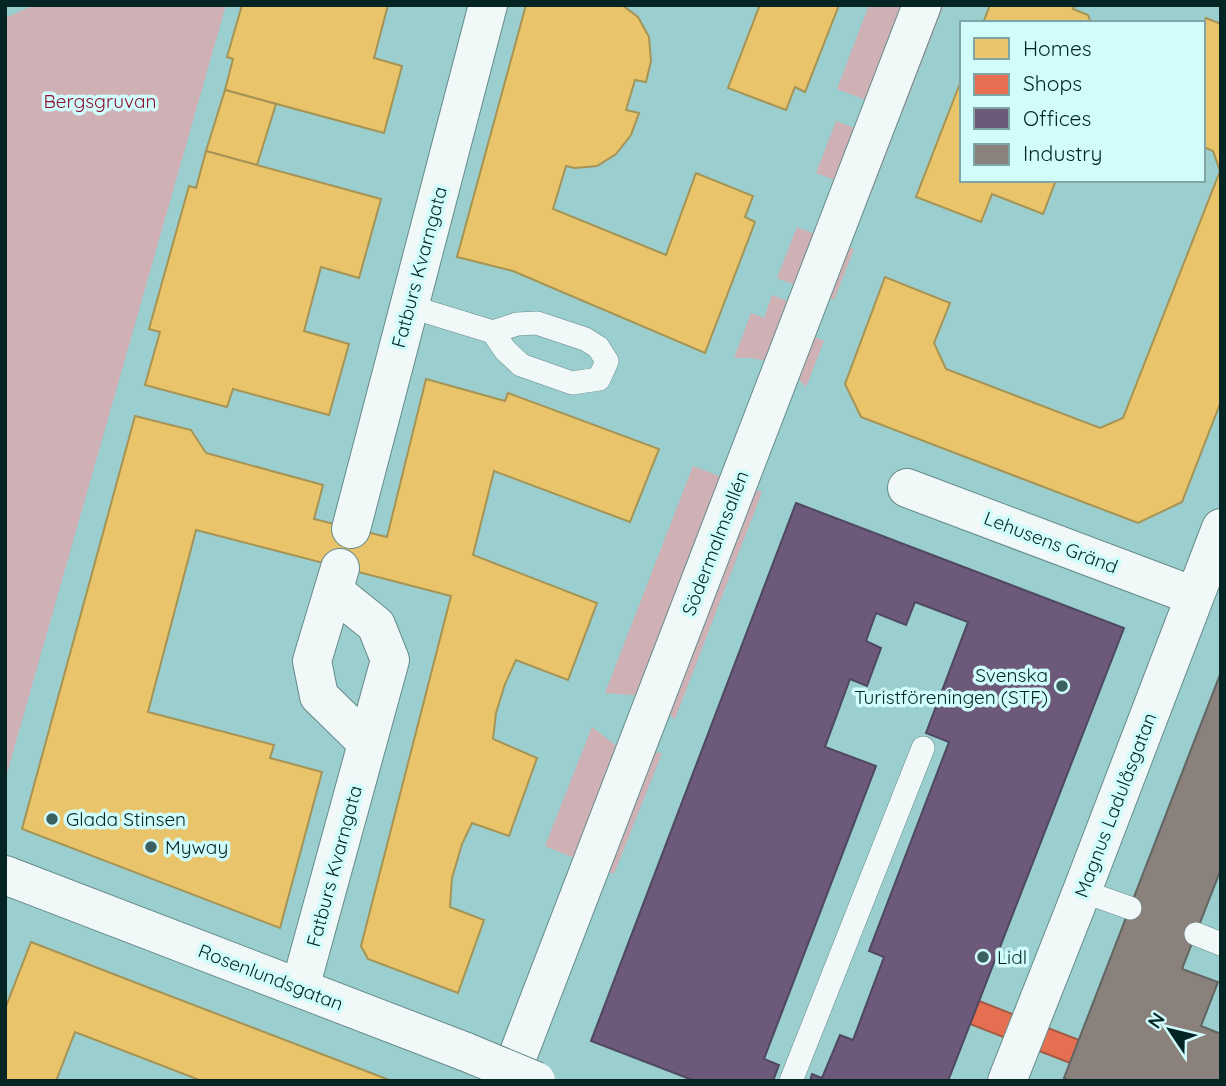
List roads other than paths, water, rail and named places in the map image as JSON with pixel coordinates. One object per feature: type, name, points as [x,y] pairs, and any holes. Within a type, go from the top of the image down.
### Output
[{"type":"street","name":"Fatburs Kvarngata","points":[[351,529],[488,5]]},
{"type":"street","name":"Södermalmsallén","points":[[508,1081],[922,5]]},
{"type":"street","name":"Lehusens Gränd","points":[[907,488],[1206,585]]},
{"type":"street","name":"Magnus Ladulåsgatan","points":[[1007,1081],[1206,585],[1221,528]]},
{"type":"street","name":"Fatburs Kvarngata","points":[[300,988],[390,660],[376,625],[337,580],[312,661],[319,695],[367,743]]},
{"type":"street","name":"Rosenlundsgatan","points":[[7,882],[300,988],[536,1081]]},
{"type":"lane","points":[[408,306],[493,332]]},
{"type":"lane","points":[[790,1081],[923,748]]},
{"type":"lane","points":[[1082,891],[1130,908]]},
{"type":"lane","points":[[1196,934],[1221,944]]},
{"type":"place","name":"Svenska Turistföreningen (STF)","points":[[1062,686]]},
{"type":"place","name":"Glada Stinsen","points":[[52,819]]},
{"type":"place","name":"Myway","points":[[151,847]]},
{"type":"place","name":"Lidl","points":[[983,957]]},
{"type":"park label","name":"Bergsgruvan","points":[[100,101]]}]
